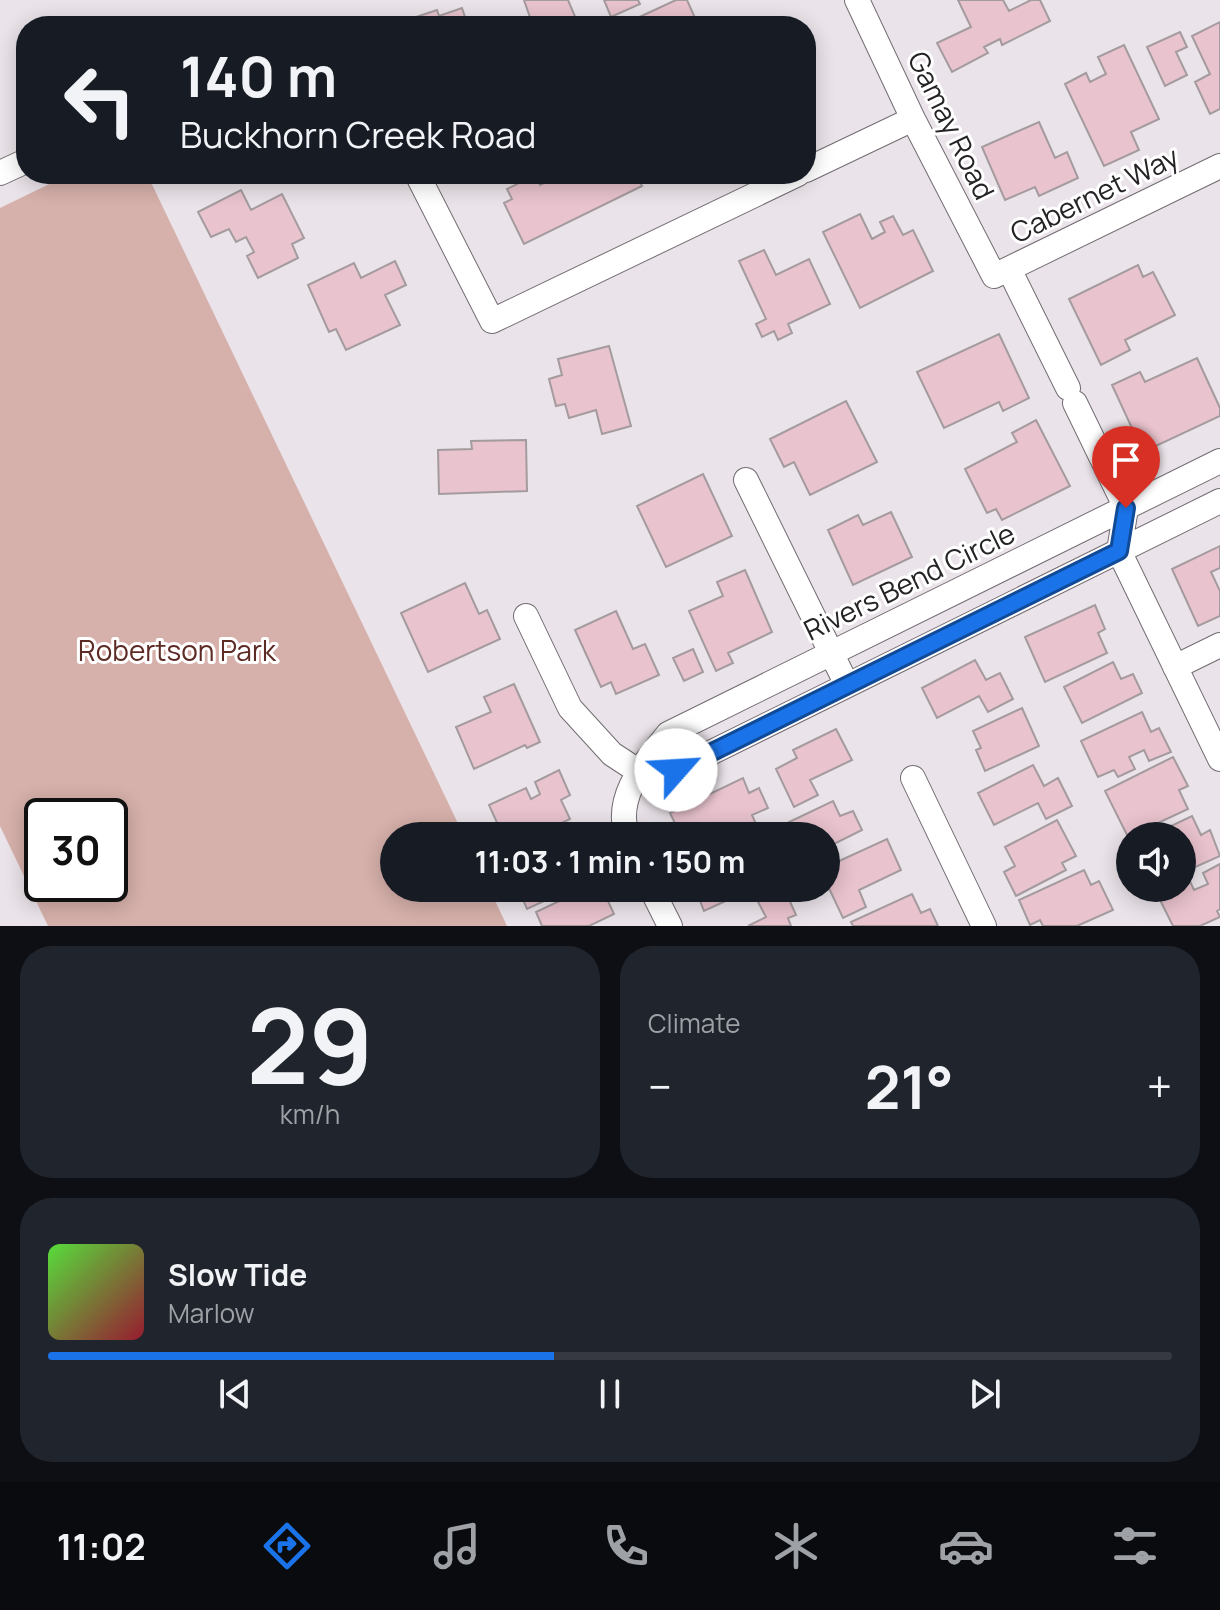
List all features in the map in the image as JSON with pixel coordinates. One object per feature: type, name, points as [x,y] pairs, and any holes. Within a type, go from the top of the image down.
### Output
[{"type":"street","name":"Gamay Road","points":[[857,0],[913,119],[1071,396],[1126,508]]},
{"type":"street","points":[[816,165],[913,119]]},
{"type":"street","name":"Cabernet Way","points":[[1002,273],[1220,166]]},
{"type":"street","points":[[422,184],[492,321],[777,184]]},
{"type":"street","name":"Rivers Bend Circle","points":[[624,822],[625,799],[638,771],[668,734],[1220,461]]},
{"type":"street","points":[[746,480],[847,685]]},
{"type":"street","points":[[526,616],[570,708],[612,754],[638,771],[676,770],[1220,501]]},
{"type":"street","points":[[1126,508],[1119,551],[1220,759]]},
{"type":"street","points":[[1175,667],[1220,645]]},
{"type":"street","points":[[913,778],[984,926]]},
{"type":"street","points":[[658,902],[670,926]]},
{"type":"green space","name":"Robertson Park","points":[[49,184],[152,184],[457,822],[380,822],[380,902],[496,902],[507,926],[48,926],[36,902],[128,902],[128,798],[24,798],[24,876],[0,826],[0,208]]},
{"type":"building","points":[[524,0],[568,0],[575,16],[530,16]]},
{"type":"building","points":[[604,0],[638,0],[640,4],[613,16]]},
{"type":"building","points":[[676,0],[687,0],[694,16],[642,16]]},
{"type":"building","points":[[958,0],[1003,0],[1009,11],[1031,0],[1040,0],[1050,21],[1002,45],[1000,39],[984,47],[988,53],[952,72],[937,43],[971,27]]},
{"type":"building","points":[[462,8],[465,16],[439,16]]},
{"type":"building","points":[[437,10],[439,16],[419,16]]},
{"type":"building","points":[[1220,22],[1220,109],[1210,114],[1195,82],[1210,74],[1192,36]]},
{"type":"building","points":[[1180,32],[1187,47],[1176,52],[1187,75],[1165,86],[1147,47]]},
{"type":"building","points":[[1124,45],[1159,119],[1131,132],[1139,150],[1104,166],[1065,84],[1086,73],[1090,82],[1106,74],[1098,57]]},
{"type":"building","points":[[1039,122],[1055,158],[1067,152],[1078,178],[1039,196],[1035,187],[1005,200],[982,147]]},
{"type":"building","points":[[517,184],[642,186],[524,244],[504,203],[512,199],[507,189]]},
{"type":"building","points":[[241,190],[251,210],[282,194],[304,238],[292,244],[298,258],[258,278],[247,256],[254,252],[246,237],[236,242],[229,229],[211,237],[198,212]]},
{"type":"building","points":[[860,214],[872,239],[885,232],[880,222],[893,216],[903,235],[913,230],[933,271],[860,308],[823,232]]},
{"type":"building","points":[[764,250],[776,275],[809,259],[830,304],[788,324],[792,333],[778,340],[774,331],[762,337],[756,324],[766,319],[739,261]]},
{"type":"building","points":[[395,261],[406,285],[385,295],[400,325],[346,350],[336,329],[329,332],[308,285],[354,263],[361,278]]},
{"type":"building","points":[[1138,265],[1143,277],[1153,272],[1175,315],[1125,340],[1130,350],[1101,365],[1069,299]]},
{"type":"building","points":[[999,334],[1029,398],[1003,411],[999,402],[944,428],[917,372]]},
{"type":"building","points":[[609,346],[631,426],[602,434],[596,410],[569,418],[565,404],[556,406],[549,379],[562,375],[558,359]]},
{"type":"building","points":[[1197,358],[1220,408],[1220,416],[1143,452],[1112,385],[1140,372],[1145,382]]},
{"type":"building","points":[[846,401],[877,462],[810,495],[794,462],[784,467],[770,439]]},
{"type":"building","points":[[1036,420],[1070,486],[1002,520],[996,509],[987,513],[965,469],[1017,442],[1012,433]]},
{"type":"building","points":[[526,440],[527,491],[439,494],[438,450],[472,449],[471,441]]},
{"type":"building","points":[[703,474],[732,536],[666,567],[637,506]]},
{"type":"building","points":[[891,512],[912,557],[853,585],[828,530],[858,515],[863,525]]},
{"type":"building","points":[[1220,546],[1220,568],[1211,572],[1220,591],[1220,616],[1198,626],[1172,569]]},
{"type":"building","points":[[745,570],[772,632],[728,653],[733,663],[716,671],[689,611],[723,596],[717,582]]},
{"type":"building","points":[[465,583],[479,614],[487,610],[500,639],[428,672],[401,613]]},
{"type":"building","points":[[1095,605],[1105,629],[1098,633],[1107,653],[1045,682],[1025,637]]},
{"type":"building","points":[[616,611],[633,649],[645,644],[659,675],[616,694],[611,682],[601,687],[575,630]]},
{"type":"building","points":[[693,649],[703,672],[684,681],[673,658]]},
{"type":"building","points":[[975,660],[986,680],[1000,673],[1013,699],[988,712],[979,696],[937,718],[922,688]]},
{"type":"building","points":[[1113,662],[1121,679],[1133,674],[1142,693],[1082,723],[1064,687]]},
{"type":"building","points":[[514,684],[540,742],[527,748],[525,745],[474,769],[456,727],[491,712],[484,697]]},
{"type":"building","points":[[1022,708],[1039,746],[985,771],[976,750],[981,748],[973,731]]},
{"type":"building","points":[[1142,712],[1151,732],[1159,728],[1171,752],[1149,761],[1144,750],[1129,757],[1135,769],[1118,777],[1114,770],[1098,777],[1081,741]]},
{"type":"building","points":[[836,729],[852,760],[810,780],[818,795],[794,807],[776,769],[797,758],[793,750]]},
{"type":"building","points":[[1173,757],[1188,786],[1179,790],[1188,809],[1160,822],[1120,822],[1105,791]]},
{"type":"building","points":[[1033,765],[1044,786],[1058,778],[1072,806],[1046,819],[1038,803],[994,825],[978,793]]},
{"type":"building","points":[[559,770],[570,795],[561,800],[570,819],[564,822],[497,822],[489,805],[526,788],[531,799],[540,794],[535,782]]},
{"type":"building","points":[[743,778],[749,793],[759,788],[768,808],[752,815],[755,822],[674,822],[670,813]]},
{"type":"building","points":[[833,801],[840,816],[853,811],[862,830],[840,841],[840,822],[789,822]]},
{"type":"building","points":[[1192,816],[1195,822],[1179,822]]},
{"type":"building","points":[[1057,820],[1076,856],[1062,863],[1066,870],[1016,896],[1004,872],[1015,866],[1005,847]]},
{"type":"building","points":[[1196,824],[1201,835],[1210,830],[1220,856],[1196,867]]},
{"type":"building","points":[[887,839],[901,870],[859,890],[866,907],[843,918],[835,902],[840,902],[840,861]]},
{"type":"building","points":[[1220,864],[1220,909],[1217,911],[1220,917],[1200,926],[1173,926],[1161,902],[1196,902],[1196,889],[1208,884],[1203,873]]},
{"type":"building","points":[[1084,870],[1091,885],[1099,881],[1113,910],[1077,926],[1043,926],[1040,920],[1030,925],[1019,900]]},
{"type":"building","points":[[912,894],[921,913],[930,909],[938,926],[853,926],[851,922]]},
{"type":"building","points":[[524,902],[542,902],[527,909]]},
{"type":"building","points":[[557,902],[608,902],[614,914],[589,926],[542,926],[536,912]]},
{"type":"building","points":[[700,902],[724,902],[704,911]]},
{"type":"building","points":[[758,902],[790,902],[796,915],[788,918],[791,926],[748,926],[766,917]]},
{"type":"route","points":[[676,770],[1119,551],[1126,508]]}]
